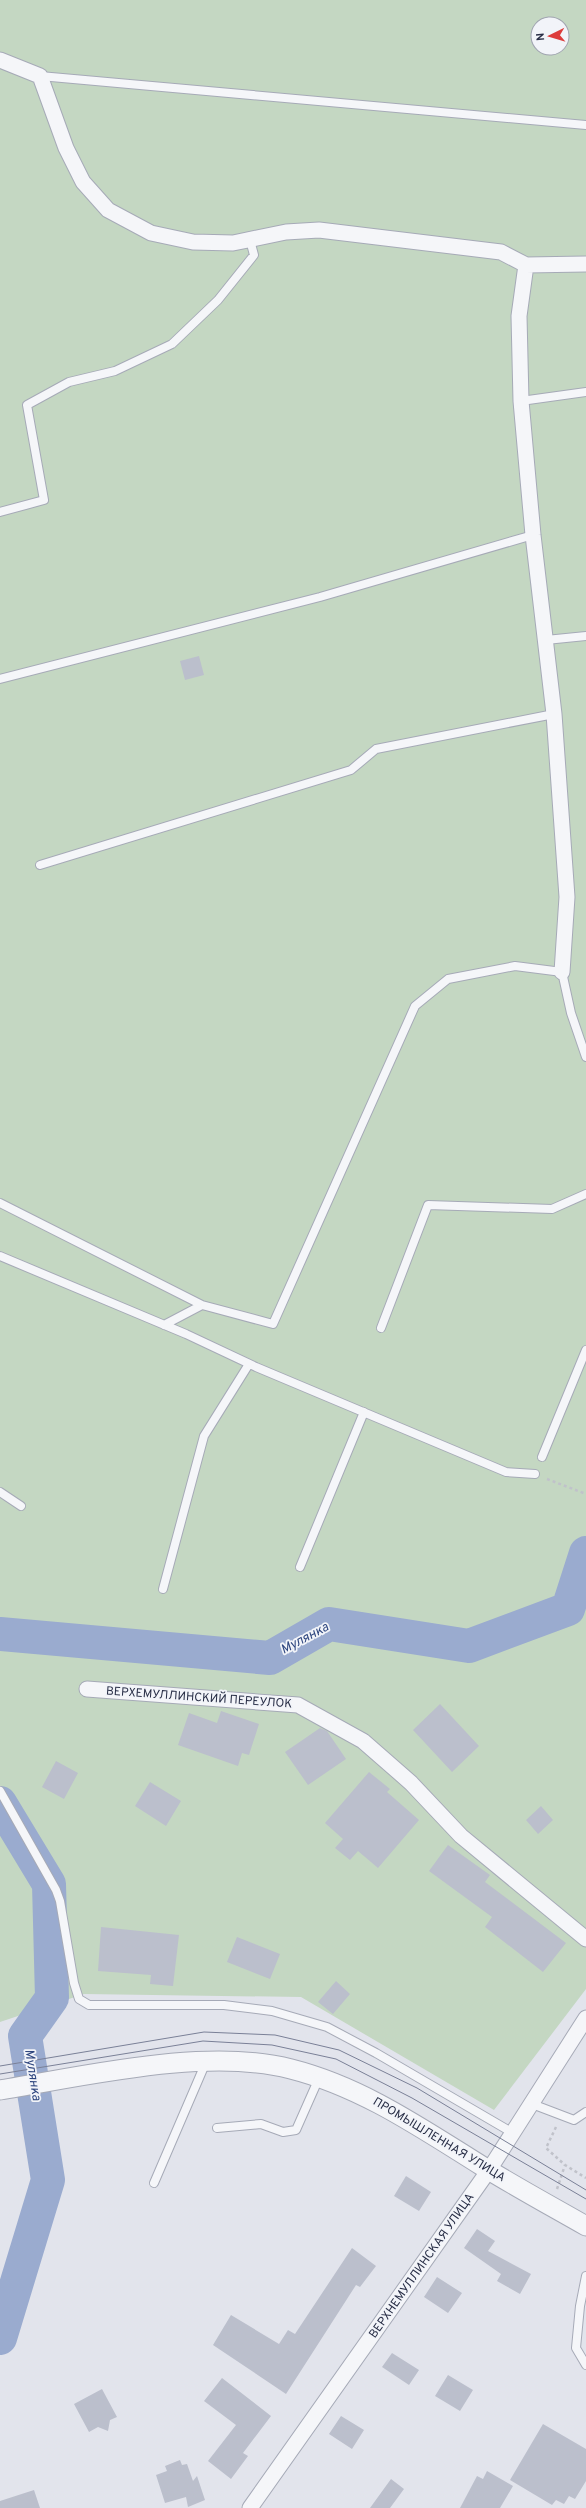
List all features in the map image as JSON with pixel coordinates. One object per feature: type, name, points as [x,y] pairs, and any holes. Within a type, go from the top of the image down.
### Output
[{"type":"street","points":[[0,60],[40,76],[69,155],[83,182],[108,210],[151,233],[193,242],[233,243],[286,232],[319,230],[501,252],[526,265],[586,264]]},
{"type":"street","points":[[526,265],[519,316],[521,401],[533,535],[554,714],[567,897],[562,972]]},
{"type":"street","name":"ВЕРХЕМУЛЛИНСКИЙ ПЕРЕУЛОК","points":[[87,1689],[298,1705],[363,1740],[411,1783],[461,1836],[586,1939]]},
{"type":"street","name":"ВЕРХНЕМУЛЛИНСКАЯ УЛИЦА","points":[[250,2508],[489,2170],[585,2022]]},
{"type":"street","name":"ПРОМЫШЛЕННАЯ УЛИЦА","points":[[0,2090],[121,2070],[180,2063],[241,2062],[284,2067],[319,2078],[382,2103],[489,2170],[586,2226]]},
{"type":"lane","points":[[40,76],[586,125]]},
{"type":"lane","points":[[0,512],[44,500],[27,405],[69,382],[115,371],[172,344],[218,300],[254,255],[250,240]]},
{"type":"lane","points":[[521,401],[586,392]]},
{"type":"lane","points":[[0,679],[320,597],[533,535]]},
{"type":"lane","points":[[546,640],[586,636]]},
{"type":"lane","points":[[40,865],[351,770],[376,749],[554,714]]},
{"type":"lane","points":[[0,1203],[138,1271],[202,1305],[273,1324],[415,1006],[448,979],[515,966],[562,972],[571,1013],[586,1056]]},
{"type":"lane","points":[[381,1328],[428,1205],[552,1210],[586,1194]]},
{"type":"lane","points":[[0,1256],[164,1325],[249,1364],[506,1472],[535,1474]]},
{"type":"lane","points":[[164,1325],[202,1305]]},
{"type":"lane","points":[[542,1457],[586,1350]]},
{"type":"lane","points":[[163,1588],[204,1436],[249,1364]]},
{"type":"lane","points":[[300,1567],[364,1412]]},
{"type":"lane","points":[[0,1492],[21,1506]]},
{"type":"lane","points":[[0,1791],[56,1890],[61,1907],[74,1983],[80,1999],[89,2005],[224,2004],[272,2011],[327,2027],[376,2053],[513,2133]]},
{"type":"lane","points":[[154,2183],[206,2062]]},
{"type":"lane","points":[[217,2128],[261,2124],[290,2133],[296,2130],[300,2124],[319,2078]]},
{"type":"lane","points":[[532,2104],[574,2120],[586,2112]]},
{"type":"lane","points":[[586,2276],[580,2306],[576,2348],[586,2364]]},
{"type":"path","points":[[535,1474],[586,1494]]},
{"type":"path","points":[[560,2115],[546,2148],[566,2165],[586,2178]]},
{"type":"path","points":[[557,2190],[566,2165]]},
{"type":"green space","points":[[0,0],[586,0],[586,1989],[494,2110],[301,1997],[84,1994],[0,2022]]},
{"type":"building","points":[[199,656],[204,675],[185,680],[180,661]]},
{"type":"building","points":[[440,1704],[479,1746],[452,1772],[413,1730]]},
{"type":"building","points":[[221,1711],[259,1724],[249,1755],[242,1753],[238,1766],[178,1745],[189,1713],[217,1723]]},
{"type":"building","points":[[320,1728],[327,1731],[346,1759],[308,1785],[285,1752]]},
{"type":"building","points":[[56,1761],[78,1773],[64,1799],[42,1787]]},
{"type":"building","points":[[369,1772],[390,1789],[387,1792],[419,1820],[378,1868],[358,1851],[350,1860],[335,1848],[343,1839],[325,1823]]},
{"type":"building","points":[[150,1782],[181,1801],[166,1826],[135,1806]]},
{"type":"building","points":[[541,1806],[553,1820],[538,1834],[526,1820]]},
{"type":"building","points":[[448,1845],[490,1875],[485,1882],[566,1943],[543,1972],[485,1927],[492,1917],[429,1871]]},
{"type":"building","points":[[101,1927],[179,1935],[173,1986],[150,1984],[151,1975],[98,1971]]},
{"type":"building","points":[[237,1937],[280,1954],[270,1979],[227,1962]]},
{"type":"building","points":[[336,1981],[350,1994],[333,2014],[318,2002]]},
{"type":"building","points":[[406,2176],[431,2192],[419,2211],[394,2196]]},
{"type":"building","points":[[477,2229],[495,2241],[488,2251],[531,2274],[520,2294],[497,2281],[501,2274],[464,2248]]},
{"type":"building","points":[[352,2248],[376,2266],[360,2287],[356,2285],[286,2394],[213,2345],[231,2315],[279,2344],[288,2330],[295,2334]]},
{"type":"building","points":[[437,2277],[462,2293],[448,2313],[424,2297]]},
{"type":"building","points":[[392,2353],[419,2370],[409,2385],[382,2367]]},
{"type":"building","points":[[448,2375],[473,2390],[460,2411],[435,2396]]},
{"type":"building","points":[[222,2378],[271,2416],[243,2453],[248,2456],[231,2479],[208,2461],[236,2425],[204,2401]]},
{"type":"building","points":[[102,2389],[117,2417],[110,2420],[108,2431],[98,2427],[89,2432],[74,2404]]},
{"type":"building","points":[[341,2416],[364,2430],[352,2449],[329,2434]]},
{"type":"building","points":[[543,2424],[586,2449],[586,2481],[575,2499],[569,2496],[564,2504],[556,2500],[552,2505],[510,2480]]},
{"type":"building","points":[[180,2460],[182,2465],[187,2464],[193,2481],[197,2476],[205,2500],[188,2507],[186,2497],[165,2503],[156,2475],[167,2471],[165,2466]]},
{"type":"building","points":[[487,2471],[513,2486],[500,2508],[460,2508],[477,2476],[483,2479]]},
{"type":"building","points":[[391,2479],[404,2489],[390,2508],[370,2508]]},
{"type":"building","points":[[34,2490],[40,2508],[0,2508],[0,2501]]},
{"type":"waterway","name":"Мулянка","points":[[0,1634],[270,1658],[329,1624],[469,1646],[568,1609],[586,1553]]},
{"type":"waterway","name":"Мулянка","points":[[0,1803],[49,1884],[52,1998],[25,2036],[48,2180],[0,2338]]},
{"type":"tram line","points":[[0,2066],[204,2032],[275,2035],[339,2050],[417,2088],[586,2190]]},
{"type":"tram line","points":[[0,2074],[203,2041],[272,2045],[336,2059],[412,2098],[586,2199]]}]
